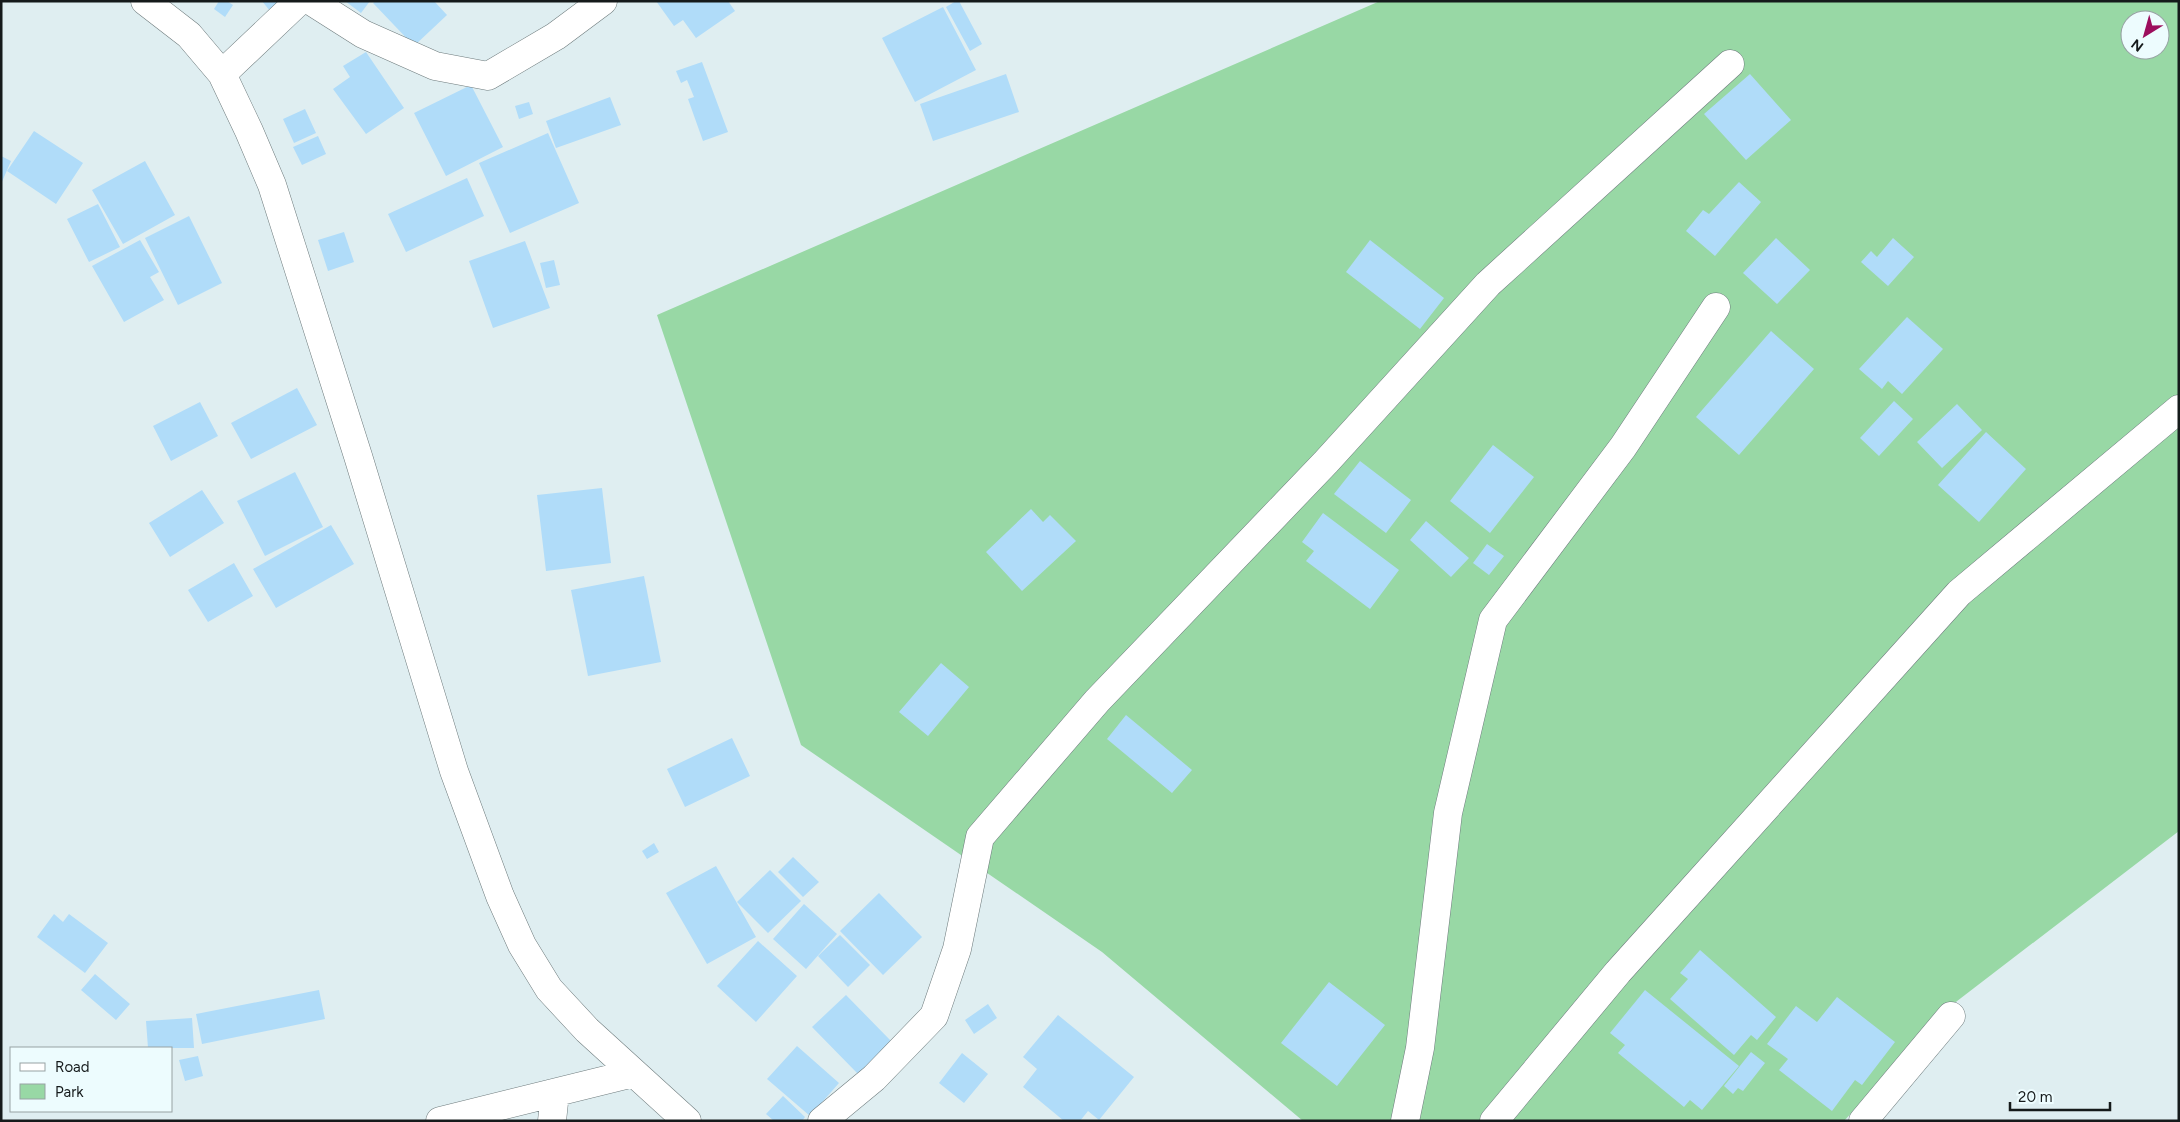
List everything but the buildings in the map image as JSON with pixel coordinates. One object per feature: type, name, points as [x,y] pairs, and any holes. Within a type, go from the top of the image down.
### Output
[{"type":"street","points":[[145,1],[189,35],[222,74],[250,131],[272,186],[358,456],[454,771],[500,896],[522,945],[549,989],[587,1030],[687,1121]]},
{"type":"street","points":[[222,74],[299,1]]},
{"type":"street","points":[[311,1],[363,34],[435,66],[488,76],[556,36],[603,1]]},
{"type":"street","points":[[822,1121],[874,1078],[934,1016],[957,950],[980,837],[1097,701],[1326,462],[1488,284],[1730,64]]},
{"type":"street","points":[[1405,1121],[1420,1048],[1448,814],[1493,620],[1623,447],[1716,307]]},
{"type":"street","points":[[1494,1121],[1618,972],[1959,593],[2179,409]]},
{"type":"street","points":[[1863,1121],[1951,1016]]},
{"type":"street","points":[[440,1121],[634,1073]]},
{"type":"street","points":[[552,1121],[555,1093]]},
{"type":"green space","points":[[1380,1],[2179,1],[2179,831],[1948,1008],[1844,1121],[1303,1121],[1102,952],[801,745],[657,315]]}]
